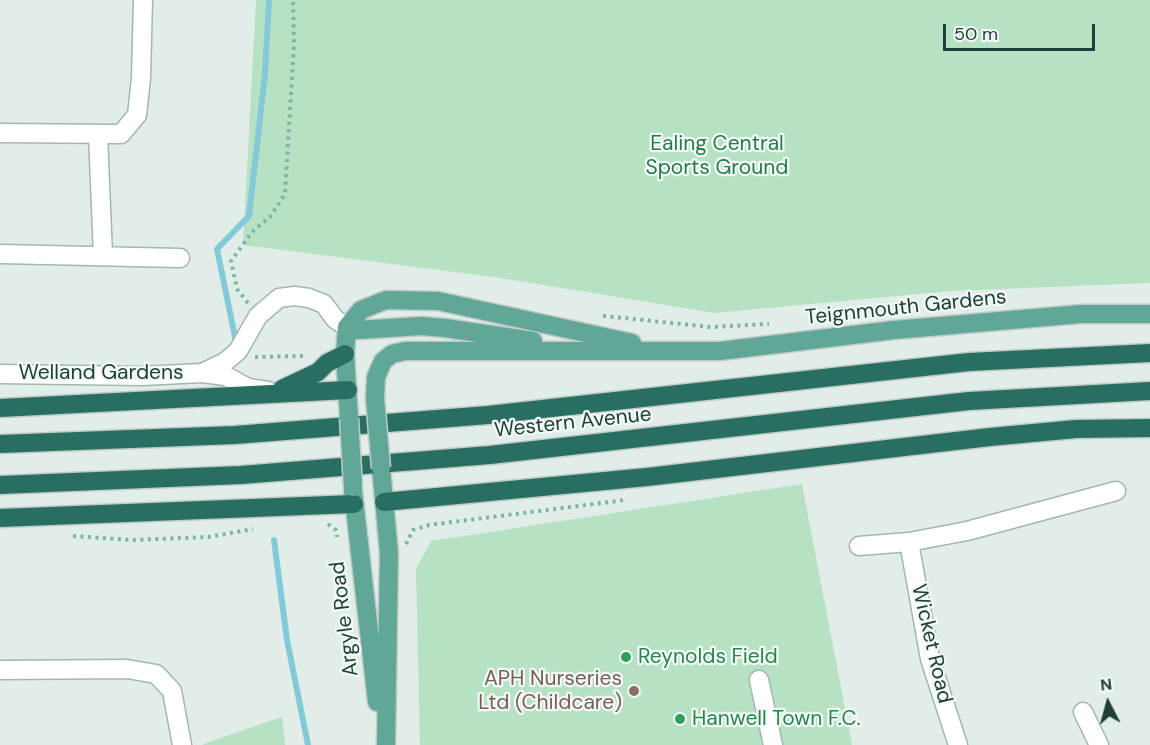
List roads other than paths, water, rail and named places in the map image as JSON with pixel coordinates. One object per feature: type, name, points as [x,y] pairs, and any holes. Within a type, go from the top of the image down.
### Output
[{"type":"highway","name":"Western Avenue","points":[[0,444],[246,434],[488,415],[969,362],[1150,353]]},
{"type":"highway","points":[[275,392],[318,372],[327,363],[345,354]]},
{"type":"highway","name":"Western Avenue","points":[[0,485],[253,474],[490,455],[969,401],[1150,391]]},
{"type":"highway","points":[[0,408],[183,400],[275,392],[348,396]]},
{"type":"highway","points":[[383,494],[646,477],[979,438],[1076,429],[1150,428]]},
{"type":"highway","points":[[0,518],[354,496]]},
{"type":"main road","points":[[582,350],[445,328],[402,327],[358,330],[347,327],[370,304],[386,300],[410,299],[438,302],[666,350]]},
{"type":"main road","name":"Teignmouth Gardens","points":[[666,350],[720,351],[894,330],[1081,314],[1150,314]]},
{"type":"main road","name":"Argyle Road","points":[[347,327],[345,354],[354,496],[384,745]]},
{"type":"main road","points":[[348,396],[375,392],[377,371],[383,360],[392,354],[405,351],[666,350]]},
{"type":"main road","name":"Argyle Road","points":[[375,392],[389,553],[384,745]]},
{"type":"main road","points":[[354,496],[383,494]]},
{"type":"street","points":[[0,133],[121,134],[136,115],[141,78],[143,0]]},
{"type":"street","points":[[98,134],[103,256]]},
{"type":"street","points":[[0,254],[180,258]]},
{"type":"street","name":"Welland Gardens","points":[[202,373],[225,362],[238,351],[258,316],[279,298],[294,296],[324,304],[335,320],[347,327]]},
{"type":"street","name":"Welland Gardens","points":[[0,374],[142,376],[202,373],[226,376],[248,388],[275,392]]},
{"type":"street","points":[[859,546],[909,542],[967,531],[1116,491]]},
{"type":"street","name":"Wicket Road","points":[[909,542],[930,659],[958,745]]},
{"type":"street","points":[[0,670],[127,669],[156,674],[172,691],[182,745]]},
{"type":"street","points":[[759,680],[773,745]]},
{"type":"street","points":[[1083,712],[1098,745]]},
{"type":"waterway","points":[[236,342],[217,249],[249,216],[265,74],[269,0]]},
{"type":"waterway","points":[[274,540],[287,640],[308,745]]},
{"type":"place","name":"Reynolds Field","points":[[626,657]]},
{"type":"place","name":"APH Nurseries Ltd (Childcare)","points":[[634,691]]},
{"type":"place","name":"Hanwell Town F.C.","points":[[680,719]]},
{"type":"park label","name":"Ealing Central Sports Ground","points":[[717,156]]}]
